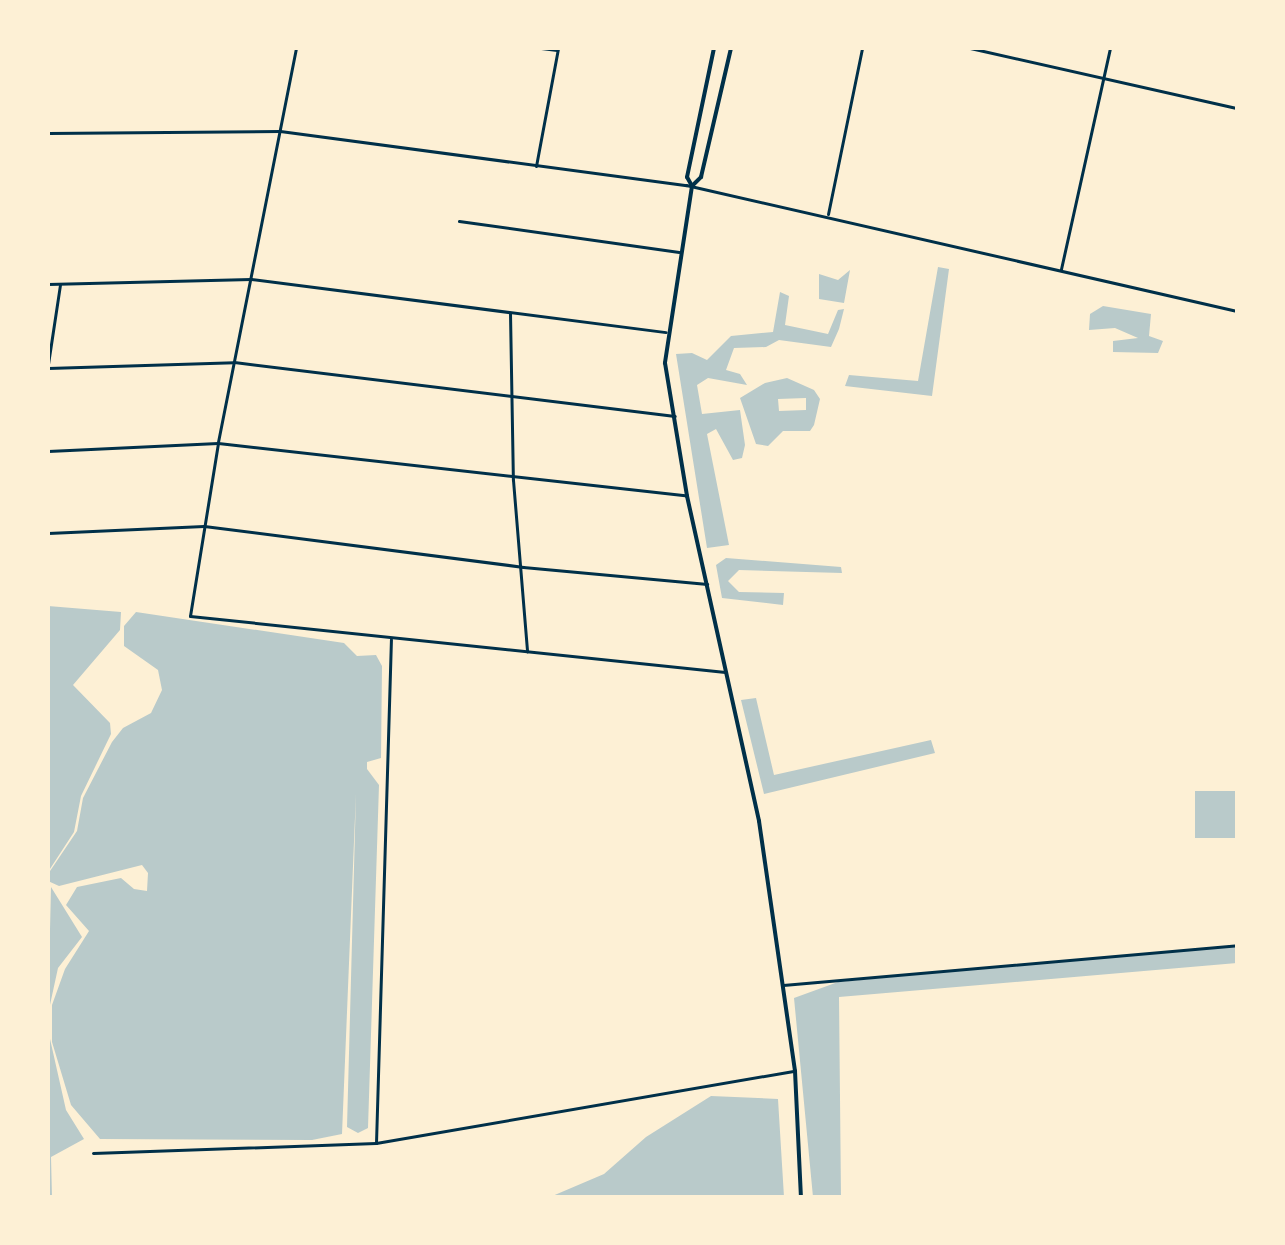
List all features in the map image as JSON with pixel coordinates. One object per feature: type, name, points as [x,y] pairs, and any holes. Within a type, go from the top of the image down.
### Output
[{"type":"street","points":[[296,48],[218,443],[190,616],[726,672]]},
{"type":"street","points":[[536,167],[558,49],[541,48]]},
{"type":"street","points":[[692,186],[687,177],[714,48]]},
{"type":"street","points":[[731,48],[701,177],[692,186],[666,332],[665,363],[687,496],[759,821],[795,1071],[801,1197]]},
{"type":"street","points":[[828,214],[862,48]]},
{"type":"street","points":[[970,48],[1237,108]]},
{"type":"street","points":[[1061,269],[1110,48]]},
{"type":"street","points":[[48,133],[280,131],[692,186],[828,214],[1237,311]]},
{"type":"street","points":[[459,221],[679,252]]},
{"type":"street","points":[[48,284],[251,279],[666,332]]},
{"type":"street","points":[[60,283],[48,366],[234,362],[675,416]]},
{"type":"street","points":[[510,313],[514,394],[513,480],[523,567],[527,651]]},
{"type":"street","points":[[48,451],[218,443],[513,480],[687,496]]},
{"type":"street","points":[[48,533],[204,526],[523,567],[707,584]]},
{"type":"street","points":[[376,1143],[391,638]]},
{"type":"street","points":[[783,985],[1237,945]]},
{"type":"street","points":[[93,1153],[376,1143],[795,1071]]},
{"type":"shaded area","points":[[938,267],[949,269],[932,396],[845,386],[849,375],[918,381]]},
{"type":"shaded area","points":[[850,270],[844,303],[819,299],[819,274],[838,280]]},
{"type":"shaded area","points":[[780,292],[789,296],[785,325],[828,334],[838,310],[844,309],[839,329],[831,347],[779,340],[766,347],[734,348],[726,370],[740,374],[747,385],[708,378],[697,385],[702,414],[740,410],[745,445],[742,458],[733,460],[716,429],[707,434],[729,545],[707,548],[676,354],[692,353],[707,360],[731,336],[773,332]]},
{"type":"shaded area","points":[[1103,306],[1151,314],[1149,336],[1163,341],[1158,353],[1113,352],[1113,341],[1138,338],[1115,328],[1089,330],[1090,314]]},
{"type":"shaded area","points":[[787,378],[814,390],[820,399],[810,431],[783,431],[768,446],[756,444],[740,398],[765,383]],"holes":[[[806,398],[806,410],[779,411],[778,399]]]},
{"type":"shaded area","points":[[726,558],[841,567],[842,573],[739,570],[728,581],[739,592],[784,593],[783,605],[722,598],[716,565]]},
{"type":"shaded area","points":[[48,606],[121,612],[120,630],[73,685],[110,723],[111,734],[81,796],[74,832],[48,872]]},
{"type":"shaded area","points":[[136,612],[344,643],[357,656],[376,655],[382,666],[381,758],[367,762],[367,769],[379,785],[368,1128],[358,1133],[347,1127],[356,793],[342,1134],[312,1140],[100,1139],[71,1105],[52,1042],[52,1005],[65,969],[89,931],[66,905],[77,887],[121,878],[134,889],[147,891],[148,873],[142,865],[59,886],[48,881],[48,874],[77,831],[83,798],[112,742],[123,728],[151,713],[162,690],[158,670],[124,646],[124,626]]},
{"type":"shaded area","points":[[756,698],[774,775],[931,740],[935,753],[764,794],[741,700]]},
{"type":"shaded area","points":[[1195,791],[1237,791],[1237,838],[1195,838]]},
{"type":"shaded area","points":[[51,887],[82,937],[58,968],[48,1014]]},
{"type":"shaded area","points":[[1237,945],[1237,963],[839,997],[841,1197],[813,1197],[794,998],[838,982]]},
{"type":"shaded area","points":[[48,1030],[66,1110],[84,1139],[51,1157],[52,1197],[48,1197]]},
{"type":"shaded area","points":[[711,1096],[778,1099],[784,1197],[550,1197],[604,1174],[646,1137]]}]
